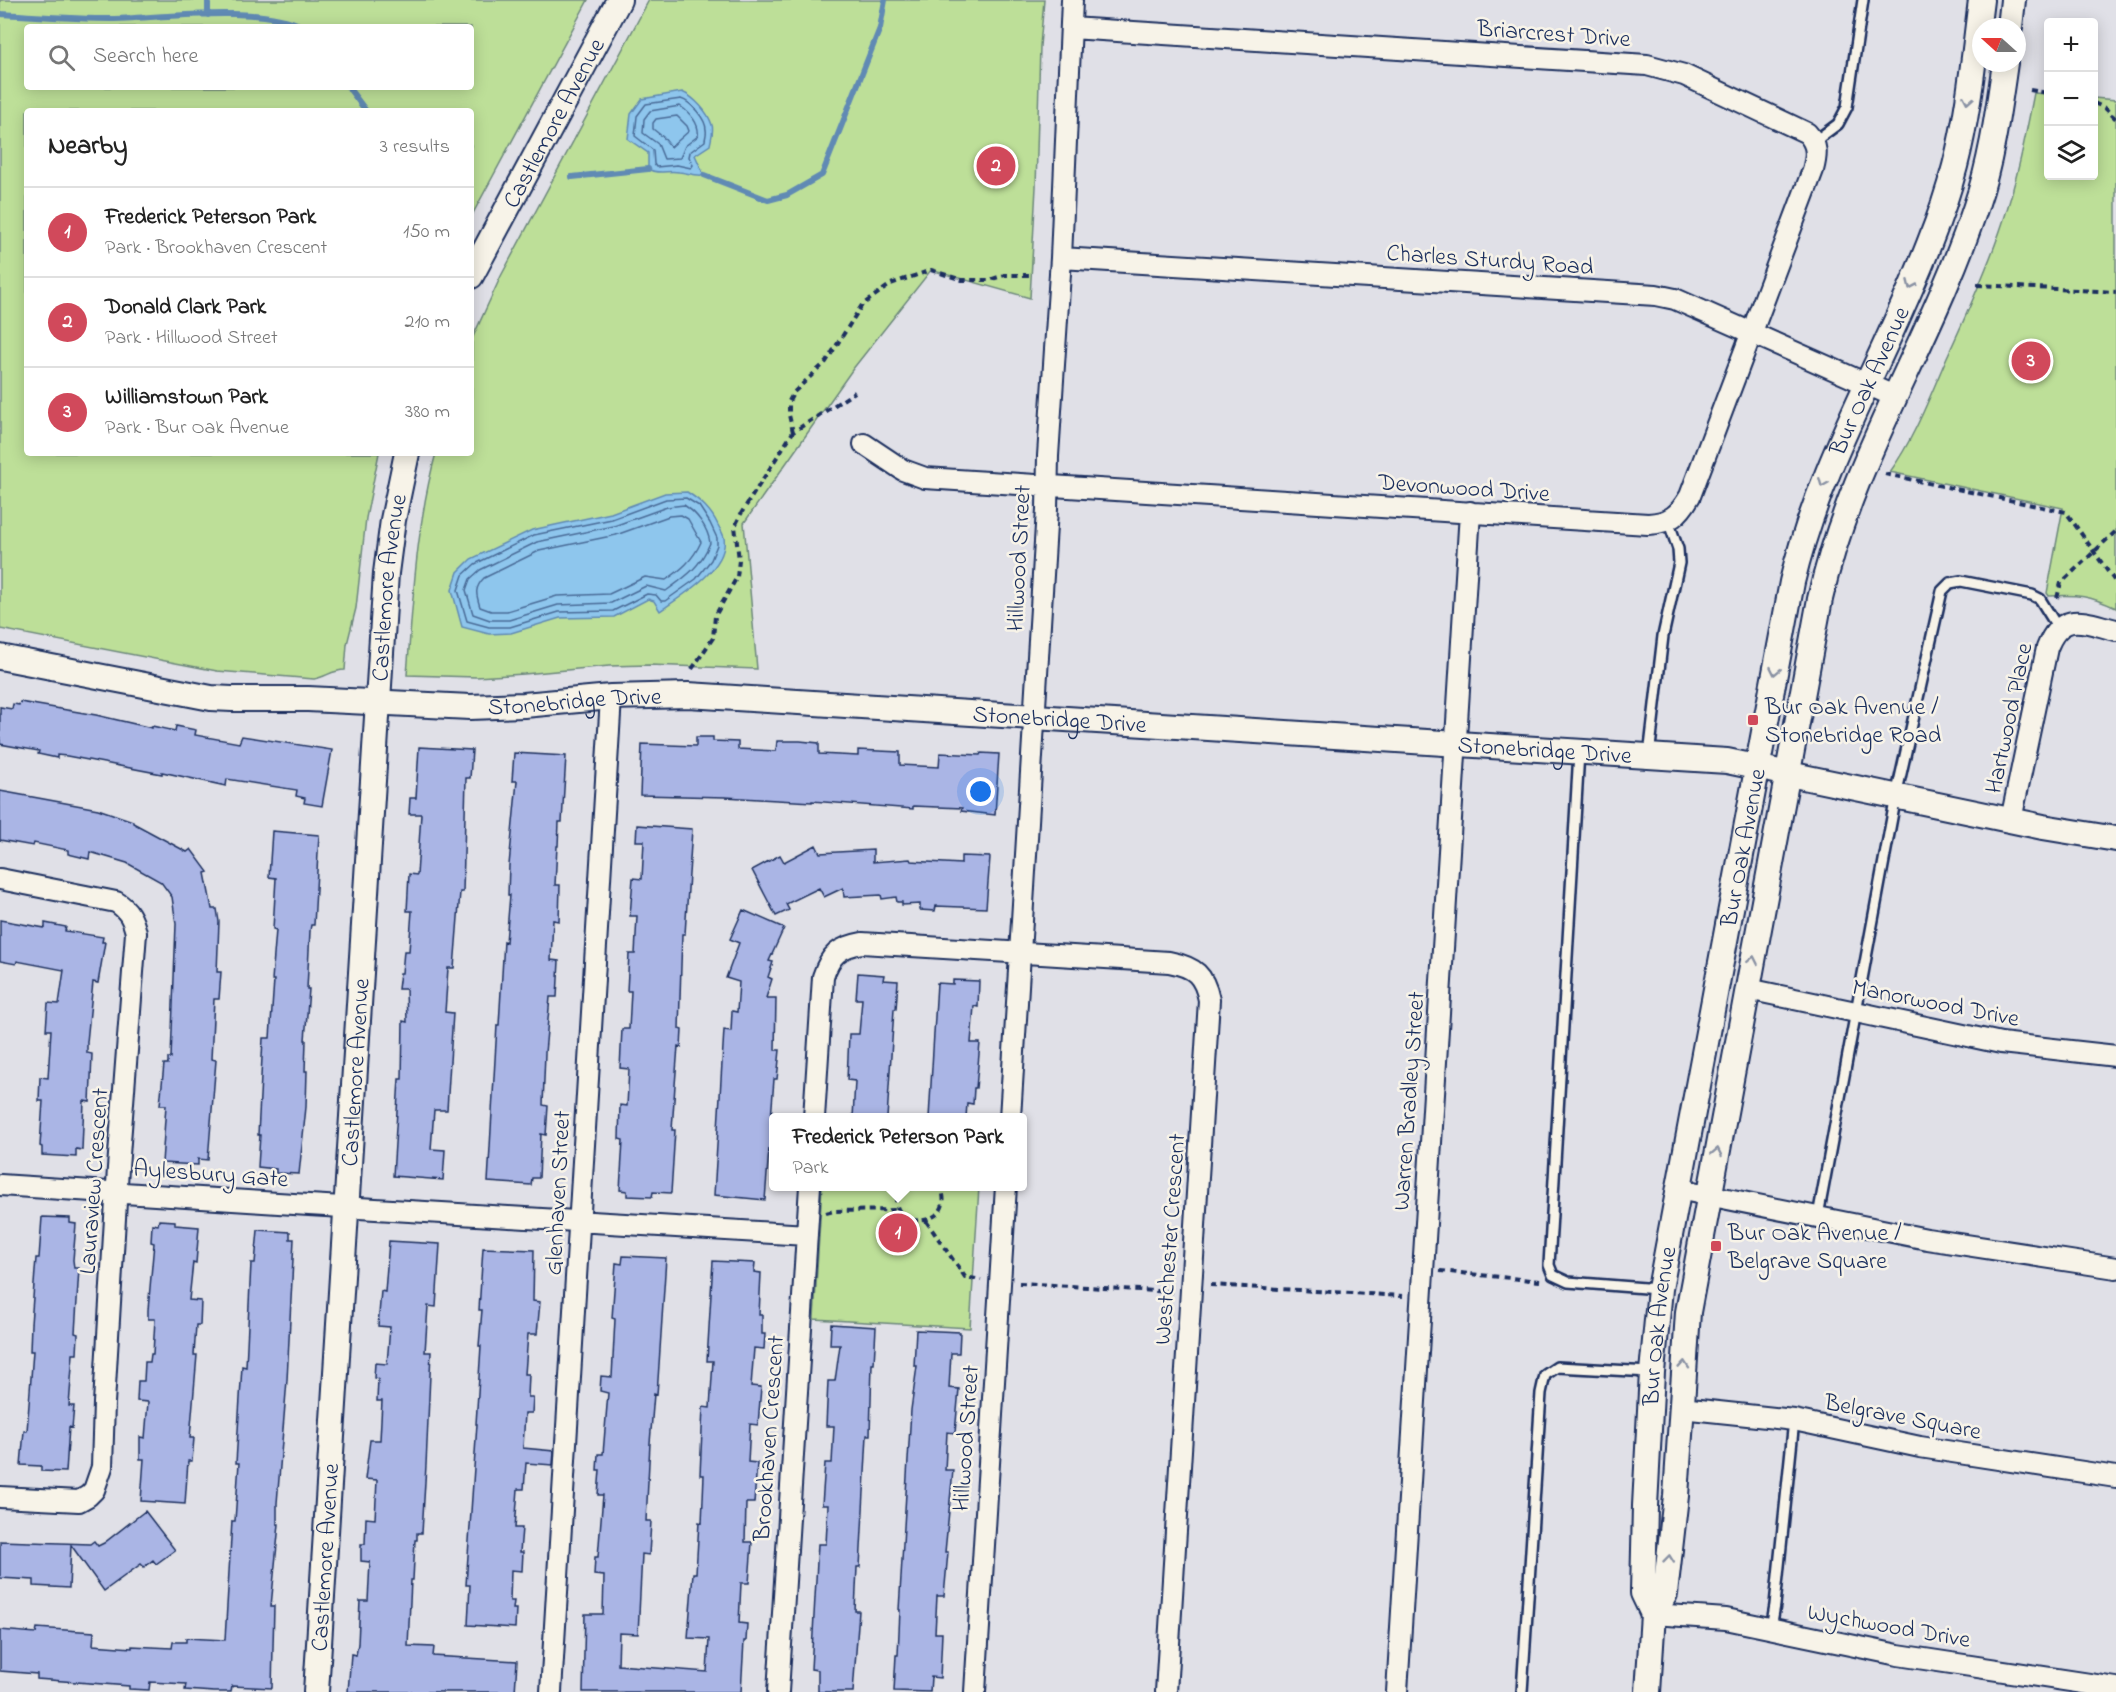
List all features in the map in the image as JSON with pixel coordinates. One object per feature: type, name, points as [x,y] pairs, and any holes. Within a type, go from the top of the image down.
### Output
[{"type":"street","name":"Castlemore Avenue","points":[[474,270],[619,0]]},
{"type":"street","name":"Hillwood Street","points":[[1010,1113],[1061,258],[1072,0]]},
{"type":"street","name":"Bur Oak Avenue","points":[[1653,1614],[1643,1593],[1652,1372],[1660,1289],[1799,554],[1821,488],[1928,247],[1946,197],[1960,145],[1982,0]]},
{"type":"street","points":[[2011,18],[2013,0]]},
{"type":"street","name":"Briarcrest Drive","points":[[1071,28],[1647,65],[1683,75],[1793,125],[1815,141]]},
{"type":"street","name":"Bur Oak Avenue","points":[[1648,1692],[1653,1614],[1665,1594],[1676,1496],[1688,1312],[1828,563],[1854,489],[1954,265],[1978,200],[1991,151],[2004,72]]},
{"type":"street","points":[[1668,520],[1682,510],[1690,496],[1813,170],[1817,156],[1815,141]]},
{"type":"street","name":"Charles Sturdy Road","points":[[1061,258],[1675,299],[1896,397]]},
{"type":"street","name":"Devonwood Drive","points":[[864,444],[903,471],[925,478],[1648,524],[1660,524],[1668,520]]},
{"type":"street","name":"Castlemore Avenue","points":[[316,1692],[388,556],[406,456]]},
{"type":"street","name":"Warren Bradley Street","points":[[1396,1692],[1470,512]]},
{"type":"street","name":"Hartwood Place","points":[[2011,820],[2051,637],[2058,628],[2074,621],[2116,630]]},
{"type":"street","name":"Stonebridge Drive","points":[[0,657],[211,698],[308,699],[470,707],[524,705],[611,697],[688,695],[1727,761],[2011,820],[2116,839]]},
{"type":"street","name":"Glenhaven Street","points":[[551,1692],[611,697]]},
{"type":"street","name":"Lauraview Crescent","points":[[0,879],[116,902],[127,911],[136,933],[117,1191],[102,1467],[99,1481],[88,1496],[80,1501],[0,1497]]},
{"type":"street","points":[[814,1113],[823,977],[827,964],[835,954],[848,946],[862,943],[1020,953]]},
{"type":"street","name":"Westchester Crescent","points":[[1020,953],[1182,964],[1194,971],[1205,982],[1209,1000],[1166,1692]]},
{"type":"street","name":"Manorwood Drive","points":[[1748,989],[2001,1042],[2116,1056]]},
{"type":"street","name":"Aylesbury Gate","points":[[0,1185],[807,1235]]},
{"type":"street","points":[[1678,1189],[1927,1239],[2116,1268]]},
{"type":"street","name":"Brookhaven Crescent","points":[[778,1692],[810,1191]]},
{"type":"street","name":"Hillwood Street","points":[[975,1692],[1006,1191]]},
{"type":"street","name":"Belgrave Square","points":[[1681,1407],[1794,1420],[1920,1447],[2116,1477]]},
{"type":"street","name":"Wychwood Drive","points":[[1653,1614],[1726,1619],[1898,1655],[2116,1688]]},
{"type":"lane","points":[[1815,141],[1839,124],[1847,107],[1863,0]]},
{"type":"lane","points":[[1648,756],[1665,628],[1679,563],[1678,549],[1668,520]]},
{"type":"lane","name":"Hartwood Place","points":[[1818,1216],[1896,796],[1942,591],[1950,583],[1961,580],[2032,595],[2040,599],[2058,628]]},
{"type":"lane","points":[[1579,752],[1549,1265],[1553,1275],[1568,1282],[1660,1289]]},
{"type":"lane","points":[[1522,1692],[1541,1393],[1545,1375],[1557,1366],[1652,1372]]},
{"type":"lane","points":[[1771,1628],[1794,1420]]},
{"type":"path","points":[[2030,90],[2044,92]]},
{"type":"path","points":[[2098,105],[2105,108],[2116,119]]},
{"type":"path","points":[[793,432],[789,401],[794,392],[826,362],[862,305],[891,284],[931,270],[962,280],[989,280],[1005,275],[1033,275]]},
{"type":"path","points":[[1977,285],[2116,292]]},
{"type":"path","points":[[692,669],[713,638],[715,616],[737,578],[739,560],[735,526],[742,512],[793,432],[855,392]]},
{"type":"path","points":[[1885,474],[2060,510],[2070,516],[2116,583]]},
{"type":"path","points":[[2057,598],[2061,583],[2116,531]]},
{"type":"path","points":[[897,1191],[899,1210],[910,1220],[926,1221],[939,1212],[944,1198],[942,1191]]},
{"type":"path","points":[[823,1214],[834,1211],[899,1210]]},
{"type":"path","points":[[926,1221],[965,1277],[975,1280]]},
{"type":"path","points":[[1435,1270],[1539,1280],[1544,1283]]},
{"type":"green space","points":[[0,0],[588,0],[474,211],[474,108],[24,108],[24,456],[378,456],[366,518],[356,608],[347,644],[345,670],[314,679],[217,671],[0,629]]},
{"type":"green space","points":[[649,0],[1044,0],[1040,46],[1030,298],[931,270],[852,370],[744,523],[757,669],[649,665],[476,677],[407,675],[420,536],[429,480],[435,456],[474,456],[474,335],[501,276]]},
{"type":"green space","points":[[2034,93],[2044,94],[2044,180],[2098,180],[2098,98],[2116,100],[2116,608],[2084,597],[2049,596],[2047,593],[2063,508],[1890,472],[1922,416],[1975,295],[2006,214],[2024,145]]},
{"type":"green space","points":[[822,1191],[979,1191],[970,1328],[814,1319]]},
{"type":"water","points":[[682,92],[700,106],[712,125],[710,145],[695,155],[704,175],[656,172],[648,169],[648,153],[628,139],[631,114],[642,99]]},
{"type":"water","points":[[687,492],[709,510],[724,536],[724,549],[719,560],[701,581],[660,611],[654,601],[648,599],[614,617],[560,618],[511,633],[489,634],[462,627],[452,590],[458,572],[471,559],[532,530],[611,513],[665,493]]},
{"type":"building","points":[[20,702],[96,715],[152,728],[152,726],[175,731],[176,726],[196,730],[195,735],[239,743],[242,736],[332,750],[322,806],[304,803],[305,798],[296,796],[297,790],[227,779],[226,786],[162,772],[162,774],[67,756],[57,755],[57,758],[38,754],[39,751],[0,744],[0,707],[12,709],[13,704],[19,705]]},
{"type":"building","points":[[696,737],[713,737],[713,741],[738,742],[738,749],[776,751],[777,741],[800,741],[819,743],[819,754],[858,756],[858,750],[900,752],[900,765],[939,767],[940,753],[999,754],[995,815],[961,811],[962,808],[913,806],[913,809],[812,801],[640,795],[642,744],[696,746]]},
{"type":"building","points":[[419,747],[472,750],[470,778],[466,778],[463,892],[460,892],[454,968],[448,968],[445,1012],[453,1013],[447,1110],[434,1110],[431,1149],[445,1150],[443,1180],[393,1176],[399,1079],[402,1079],[403,1021],[407,1022],[406,989],[398,989],[404,951],[409,951],[412,911],[407,911],[409,874],[417,875],[421,814],[409,814],[410,798],[416,798]]},
{"type":"building","points":[[514,753],[566,756],[555,885],[560,885],[559,921],[553,920],[551,960],[559,961],[557,997],[550,997],[545,1053],[543,1105],[548,1106],[546,1135],[541,1134],[539,1178],[532,1178],[531,1185],[488,1182],[497,1025],[499,1025],[504,941],[506,942],[510,895],[508,895],[509,865],[517,781],[512,781]]},
{"type":"building","points":[[0,791],[98,809],[133,821],[187,852],[191,849],[208,872],[205,873],[212,909],[217,909],[219,922],[217,972],[221,972],[219,999],[214,999],[211,1059],[216,1060],[208,1160],[198,1159],[198,1165],[162,1163],[166,1105],[160,1105],[164,1064],[168,1064],[168,1058],[171,1058],[176,924],[172,897],[161,882],[127,863],[90,852],[89,859],[68,854],[68,850],[34,843],[33,846],[0,840]]},
{"type":"building","points":[[637,825],[692,829],[685,934],[682,934],[679,1029],[682,1030],[681,1047],[678,1046],[675,1085],[671,1193],[653,1192],[652,1197],[627,1196],[627,1191],[620,1190],[623,1140],[619,1139],[620,1105],[627,1106],[629,1069],[620,1068],[622,1029],[629,1029],[631,991],[627,991],[629,954],[635,954],[637,916],[630,916],[633,878],[642,879],[644,841],[636,841]]},
{"type":"building","points":[[272,831],[319,835],[314,925],[311,925],[310,931],[305,1040],[306,1107],[299,1174],[276,1173],[276,1169],[258,1167],[263,1038],[270,1038],[274,980],[272,980],[276,930],[273,929],[276,878],[269,877]]},
{"type":"building","points":[[816,845],[820,853],[873,850],[873,862],[910,859],[911,861],[961,864],[961,856],[990,857],[986,908],[936,906],[935,911],[920,910],[920,904],[902,905],[902,902],[897,902],[896,897],[882,899],[881,895],[844,897],[843,888],[824,897],[819,888],[786,904],[789,910],[776,916],[752,870],[780,855],[784,862]]},
{"type":"building","points":[[743,910],[784,928],[769,961],[773,962],[768,977],[772,979],[766,998],[776,998],[775,1050],[780,1050],[777,1079],[774,1079],[771,1113],[769,1113],[765,1200],[714,1195],[724,1030],[731,1031],[732,1011],[737,1012],[739,982],[726,978],[739,943],[730,939]]},
{"type":"building","points":[[0,920],[45,928],[45,923],[66,927],[65,931],[103,937],[102,942],[105,942],[98,983],[93,982],[87,1042],[87,1053],[92,1054],[90,1102],[84,1101],[82,1150],[76,1149],[76,1157],[42,1155],[40,1146],[43,1101],[39,1101],[40,1077],[48,1078],[51,1030],[46,1030],[48,1003],[59,1004],[64,970],[17,961],[16,964],[0,961]]},
{"type":"building","points":[[858,973],[884,975],[883,980],[898,981],[887,1113],[853,1113],[855,1081],[847,1080],[849,1034],[859,1034],[862,999],[856,999]]},
{"type":"building","points":[[953,980],[979,981],[978,1007],[974,1006],[971,1043],[980,1043],[976,1088],[974,1088],[973,1104],[967,1103],[966,1113],[929,1113],[937,983],[953,984]]},
{"type":"building","points":[[42,1217],[70,1218],[70,1223],[76,1224],[73,1260],[74,1268],[79,1268],[75,1333],[78,1334],[77,1354],[73,1354],[69,1406],[74,1406],[72,1428],[69,1427],[66,1472],[41,1471],[41,1466],[21,1465],[24,1431],[27,1431],[33,1351],[30,1351],[31,1324]]},
{"type":"building","points":[[159,1220],[175,1221],[175,1225],[199,1227],[196,1263],[193,1262],[189,1300],[201,1301],[200,1325],[196,1325],[194,1355],[197,1355],[190,1438],[194,1438],[192,1461],[188,1461],[185,1504],[141,1501],[144,1459],[140,1459],[140,1437],[145,1438],[148,1402],[137,1401],[138,1381],[144,1381],[145,1362],[150,1362],[151,1354],[153,1354],[155,1319],[148,1319],[154,1243],[151,1242],[152,1224],[158,1225]]},
{"type":"building","points":[[258,1230],[290,1232],[290,1239],[294,1239],[287,1380],[277,1503],[277,1524],[279,1524],[271,1606],[274,1606],[272,1688],[232,1686],[231,1692],[214,1692],[185,1690],[186,1684],[150,1682],[149,1690],[129,1689],[129,1686],[37,1679],[37,1674],[0,1671],[0,1630],[36,1633],[37,1628],[94,1632],[93,1645],[132,1648],[132,1646],[172,1648],[173,1642],[186,1642],[186,1638],[225,1640],[232,1521],[235,1521],[239,1463],[236,1463],[242,1366],[246,1367],[251,1263],[255,1263]]},
{"type":"building","points":[[389,1241],[440,1244],[436,1307],[428,1306],[425,1352],[431,1352],[422,1533],[417,1533],[417,1540],[415,1540],[408,1646],[434,1647],[433,1656],[517,1661],[515,1692],[348,1692],[351,1654],[356,1655],[358,1644],[360,1601],[368,1601],[370,1562],[361,1561],[361,1544],[365,1544],[366,1518],[375,1519],[377,1480],[365,1479],[370,1440],[380,1440],[382,1401],[377,1401],[378,1379],[374,1378],[375,1363],[387,1364],[390,1327],[378,1326],[381,1291],[385,1292]]},
{"type":"building","points":[[483,1248],[534,1250],[533,1301],[540,1302],[537,1334],[528,1334],[525,1374],[529,1374],[528,1397],[533,1397],[532,1413],[525,1413],[523,1448],[554,1451],[553,1465],[526,1463],[524,1489],[518,1489],[515,1528],[522,1528],[520,1552],[523,1552],[522,1571],[511,1570],[510,1601],[514,1601],[513,1609],[516,1609],[515,1628],[468,1625],[470,1585],[466,1585],[481,1346],[479,1346],[482,1310],[479,1310]]},
{"type":"building","points":[[623,1256],[666,1258],[657,1395],[654,1394],[650,1443],[646,1521],[651,1521],[649,1555],[642,1554],[638,1634],[619,1633],[618,1665],[707,1672],[709,1639],[688,1638],[693,1573],[696,1573],[699,1522],[702,1523],[704,1475],[700,1475],[703,1407],[710,1408],[713,1361],[707,1361],[713,1261],[755,1263],[754,1272],[761,1273],[759,1315],[762,1315],[762,1334],[765,1334],[764,1349],[754,1348],[751,1386],[761,1387],[758,1425],[750,1424],[748,1462],[757,1463],[754,1503],[746,1503],[745,1542],[752,1542],[749,1583],[741,1583],[739,1623],[747,1624],[741,1692],[583,1692],[585,1614],[603,1614],[604,1576],[594,1575],[595,1557],[598,1557],[603,1495],[598,1495],[600,1470],[597,1470],[598,1454],[603,1454],[608,1393],[600,1391],[601,1376],[612,1377],[615,1319],[612,1318],[616,1263],[622,1264]]},
{"type":"building","points":[[831,1324],[876,1327],[860,1567],[857,1567],[855,1611],[859,1611],[853,1692],[818,1692],[818,1670],[811,1669],[818,1544],[826,1544],[828,1505],[822,1505],[825,1463],[832,1463],[834,1426],[826,1426],[828,1381],[835,1381],[840,1345],[830,1345]]},
{"type":"building","points":[[916,1330],[960,1332],[959,1353],[951,1353],[949,1388],[959,1389],[955,1433],[947,1432],[945,1470],[953,1470],[945,1552],[948,1552],[944,1596],[937,1596],[935,1633],[942,1633],[940,1678],[931,1677],[930,1692],[894,1691],[896,1655],[898,1655],[911,1410],[917,1366],[914,1366]]},
{"type":"building","points":[[145,1511],[175,1550],[156,1564],[153,1560],[144,1567],[141,1564],[104,1591],[71,1545],[69,1588],[34,1586],[34,1580],[0,1578],[0,1541],[90,1544],[94,1541],[98,1546]]},
{"type":"waterway","points":[[208,0],[208,15]]},
{"type":"waterway","points":[[704,175],[768,200],[787,195],[822,175],[880,28],[885,0]]},
{"type":"waterway","points":[[0,14],[111,19],[237,14],[262,16],[295,24]]},
{"type":"waterway","points":[[350,90],[364,108]]},
{"type":"waterway","points":[[572,177],[648,169]]},
{"type":"place","name":"Donald Clark Park","points":[[996,166]]},
{"type":"place","name":"Williamstown Park","points":[[2031,361]]},
{"type":"place","name":"Bur Oak Avenue / Stonebridge Road","points":[[1753,720]]},
{"type":"place","name":"Frederick Peterson Park","points":[[898,1233]]},
{"type":"place","name":"Bur Oak Avenue / Belgrave Square","points":[[1716,1246]]}]
